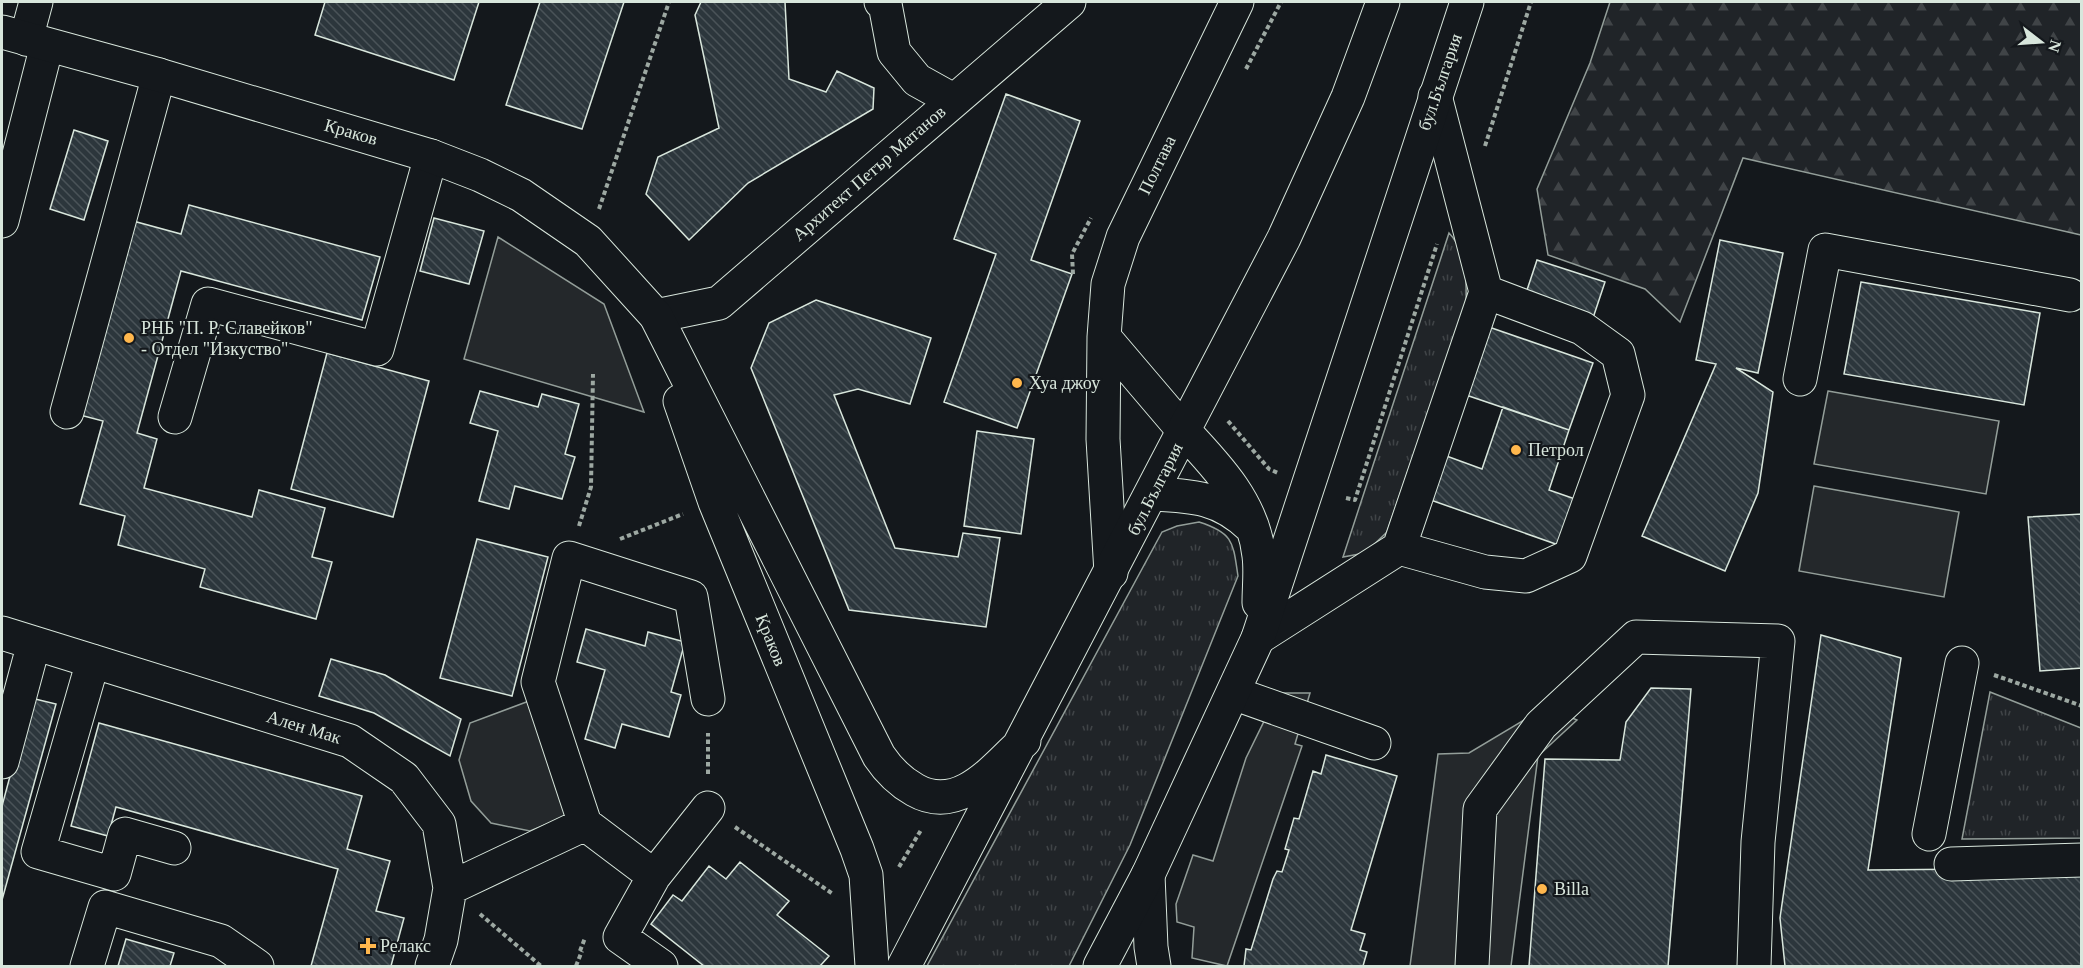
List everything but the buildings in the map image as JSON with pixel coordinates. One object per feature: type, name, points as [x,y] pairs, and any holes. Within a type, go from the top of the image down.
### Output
[{"type":"main road","points":[[2,221],[25,39],[36,2]]},
{"type":"main road","points":[[884,2],[894,52],[917,80],[953,100]]},
{"type":"main road","name":"Архитект Петър Матанов","points":[[656,316],[719,303],[1069,2]]},
{"type":"main road","name":"Полтава","points":[[1111,573],[1103,439],[1104,337],[1108,284],[1123,237],[1237,2]]},
{"type":"main road","name":"бул.България","points":[[904,966],[1024,741],[1284,238],[1348,97],[1383,2]]},
{"type":"main road","name":"бул.България","points":[[1100,966],[1148,875],[1258,638],[1467,2]]},
{"type":"main road","name":"Краков","points":[[25,39],[159,75],[431,156],[480,175],[521,195],[588,241],[656,316],[879,756],[891,774],[922,795],[938,799],[953,797],[969,790],[1024,741]]},
{"type":"main road","points":[[67,412],[159,75]]},
{"type":"main road","points":[[1258,638],[1399,548],[1486,292],[1435,96]]},
{"type":"main road","points":[[176,417],[208,304],[377,349],[431,156]]},
{"type":"main road","points":[[1800,379],[1825,250],[2070,295]]},
{"type":"main road","points":[[1399,548],[1485,572],[1526,576],[1570,556],[1628,395],[1618,354],[1591,334],[1582,328],[1486,292]]},
{"type":"main road","name":"Краков","points":[[656,316],[678,395],[715,502],[866,875],[868,918],[873,952],[872,966]]},
{"type":"main road","points":[[1104,337],[1219,468],[1245,507],[1255,530],[1259,557],[1258,638]]},
{"type":"main road","points":[[1152,494],[1194,496],[1218,503],[1237,513],[1255,530]]},
{"type":"main road","points":[[654,876],[585,824],[538,682],[569,558],[691,597],[708,699]]},
{"type":"main road","name":"Ален Мак","points":[[2,633],[350,741],[404,778],[439,824],[450,888],[441,940],[432,966]]},
{"type":"main road","points":[[1472,966],[1480,809],[1540,725],[1636,637],[1778,641],[1758,842],[1754,966]]},
{"type":"main road","points":[[2,762],[34,643]]},
{"type":"main road","points":[[93,661],[38,852],[114,874],[125,834],[174,848]]},
{"type":"main road","points":[[1929,834],[1962,663]]},
{"type":"main road","points":[[1233,693],[1374,743]]},
{"type":"main road","points":[[661,966],[620,937],[654,876],[708,808]]},
{"type":"main road","points":[[450,888],[585,824]]},
{"type":"main road","points":[[1951,864],[2082,860]]},
{"type":"main road","points":[[1148,875],[1154,966]]},
{"type":"main road","points":[[87,966],[105,907],[221,941],[257,966]]},
{"type":"path","points":[[588,241],[669,2]]},
{"type":"path","points":[[1243,74],[1281,2]]},
{"type":"path","points":[[1346,498],[1355,501],[1442,228],[1480,162],[1531,2]]},
{"type":"path","points":[[569,558],[591,487],[593,374]]},
{"type":"path","points":[[1222,413],[1269,469],[1287,476]]},
{"type":"path","points":[[569,558],[715,502]]},
{"type":"path","points":[[1962,663],[2082,706]]},
{"type":"path","points":[[708,699],[708,808],[868,918]]},
{"type":"path","points":[[895,876],[926,820]]},
{"type":"path","points":[[450,888],[541,966]]},
{"type":"green space","points":[[1610,2],[2081,2],[2081,235],[1743,158],[1680,322],[1645,289],[1548,255],[1537,189],[1590,63]]},
{"type":"green space","points":[[1449,233],[1459,247],[1462,256],[1466,302],[1387,532],[1365,553],[1343,557]]},
{"type":"green space","points":[[1199,522],[1219,530],[1230,541],[1238,576],[1130,845],[1069,966],[927,966],[1162,532],[1177,526]]},
{"type":"green space","points":[[1990,692],[2081,728],[2081,838],[1962,839]]},
{"type":"shaded area","points":[[498,237],[604,304],[644,412],[464,359]]},
{"type":"shaded area","points":[[1828,391],[1999,421],[1986,494],[1814,464]]},
{"type":"shaded area","points":[[1814,486],[1959,512],[1944,597],[1799,571]]},
{"type":"shaded area","points":[[1282,693],[1310,693],[1295,744],[1302,746],[1227,966],[1192,958],[1194,927],[1177,922],[1176,904],[1193,855],[1213,861],[1246,758],[1274,701]]},
{"type":"shaded area","points":[[529,701],[567,816],[530,831],[491,823],[471,801],[459,760],[470,723]]},
{"type":"shaded area","points":[[1546,707],[1577,720],[1538,756],[1511,966],[1410,966],[1438,754],[1469,753]]},
{"type":"place","name":"РНБ \"П. Р. Славейков\" - Отдел \"Изкуство\"","points":[[129,338]]},
{"type":"place","name":"Хуа джоу","points":[[1017,383]]},
{"type":"place","name":"Петрол","points":[[1516,450]]},
{"type":"place","name":"Billa","points":[[1542,889]]},
{"type":"place","name":"Релакс","points":[[368,946]]}]
